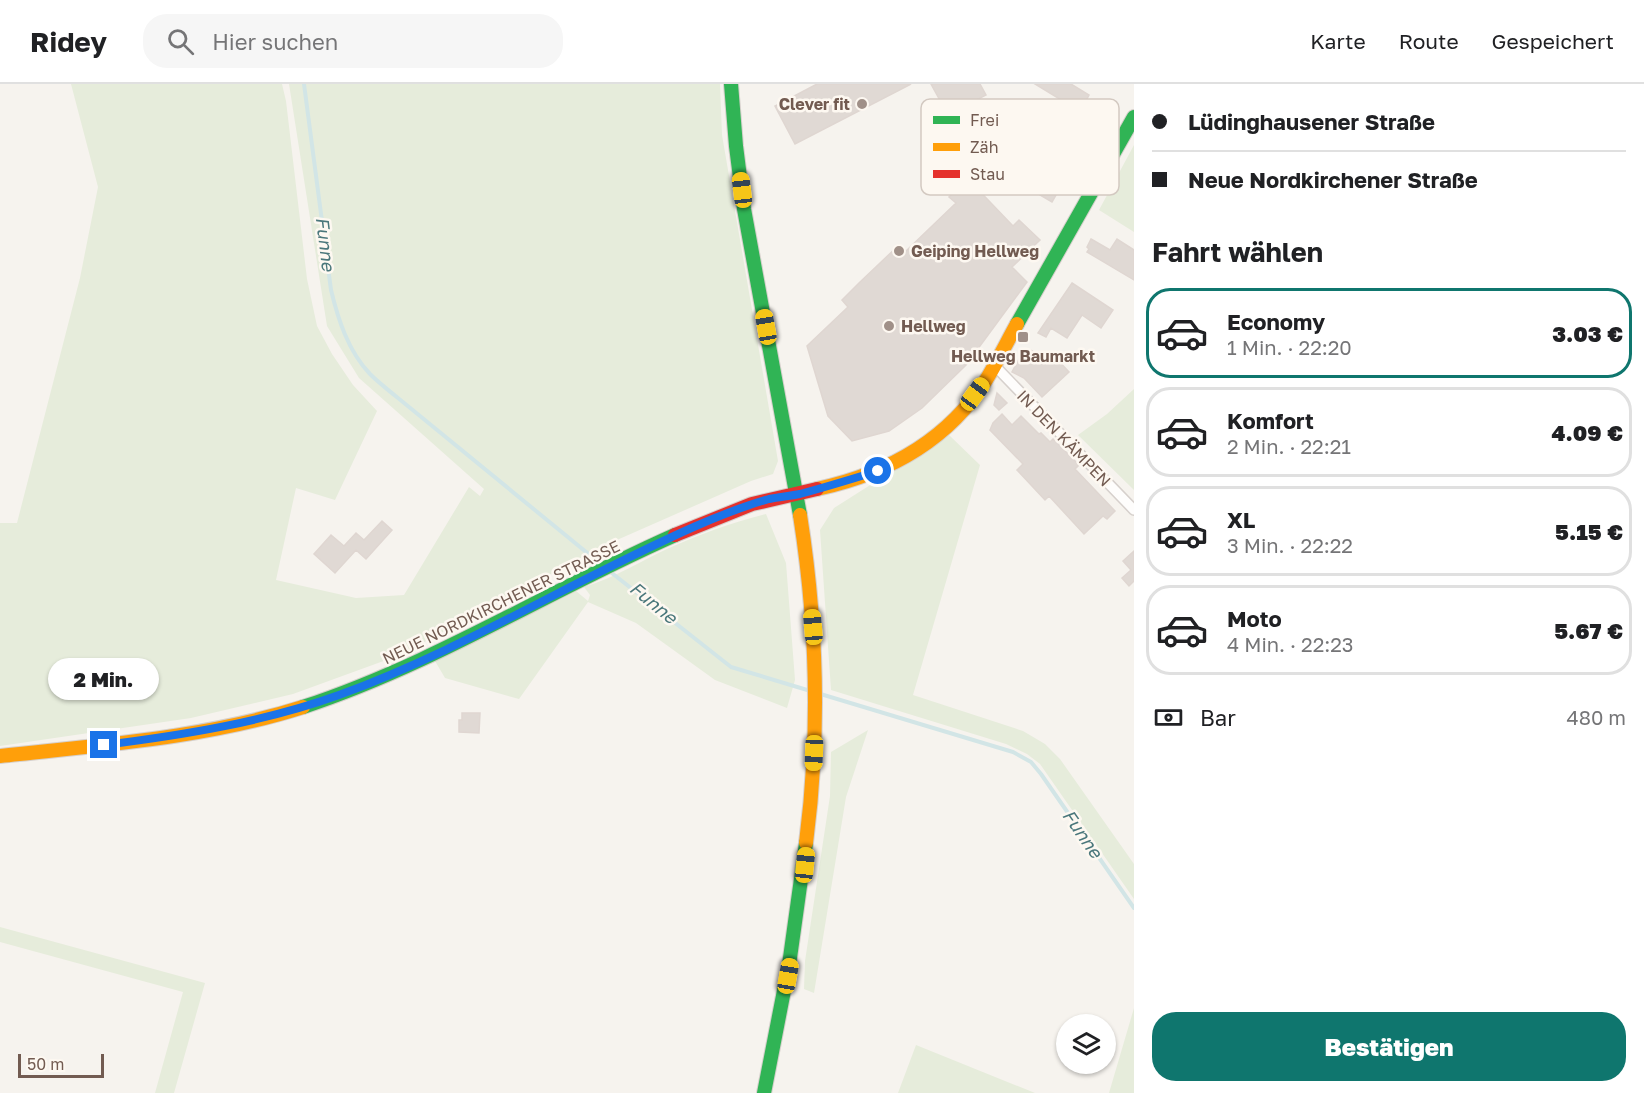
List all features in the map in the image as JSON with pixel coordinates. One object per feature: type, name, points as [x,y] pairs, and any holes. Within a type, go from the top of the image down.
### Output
[{"type":"street","points":[[731,84],[736,148],[745,212],[798,494],[809,580],[815,677],[813,783],[803,886],[788,976],[764,1093]]},
{"type":"street","name":"NEUE NORDKIRCHENER STRASSE","points":[[1119,144],[1134,117]]},
{"type":"street","name":"NEUE NORDKIRCHENER STRASSE","points":[[0,756],[159,738],[280,713],[338,695],[483,632],[592,575],[698,525],[769,499],[798,494],[862,476],[900,461],[922,446],[958,415],[975,394],[995,366],[1090,195]]},
{"type":"street","name":"IN DEN KÄMPEN","points":[[995,366],[1134,510]]},
{"type":"green space","points":[[71,84],[282,84],[286,101],[307,279],[317,326],[353,385],[377,411],[335,500],[296,488],[276,580],[356,598],[404,595],[469,487],[480,496],[484,489],[359,378],[327,326],[289,84],[720,84],[722,135],[778,461],[773,474],[751,481],[601,547],[400,655],[293,694],[191,718],[0,746],[0,523],[17,523],[80,278],[98,187]]},
{"type":"green space","points":[[1134,145],[1134,232],[1099,210],[1107,195],[1119,195],[1119,173]]},
{"type":"green space","points":[[1134,389],[1134,490],[1078,435],[1107,414]]},
{"type":"green space","points":[[949,435],[980,465],[913,695],[1023,731],[1045,744],[1060,759],[1134,864],[1134,899],[1040,764],[1027,754],[1006,744],[831,690],[820,530],[834,508]]},
{"type":"green space","points":[[766,514],[786,563],[795,680],[787,708],[715,680],[636,623],[588,602],[519,699],[445,678],[435,661],[576,591],[588,601],[590,595],[584,587],[617,574],[669,548],[717,529]]},
{"type":"green space","points":[[868,730],[846,797],[814,993],[804,989],[805,961],[830,796],[831,752]]},
{"type":"green space","points":[[0,927],[205,983],[174,1093],[155,1093],[183,992],[0,942]]},
{"type":"green space","points":[[1134,1008],[1134,1093],[1109,1093]]},
{"type":"green space","points":[[916,1045],[1035,1093],[898,1093]]},
{"type":"building","points":[[817,84],[911,84],[795,144],[775,106]]},
{"type":"building","points":[[931,84],[980,84],[986,95],[978,99],[939,99]]},
{"type":"building","points":[[1035,84],[1071,84],[1089,95],[1087,99],[1060,99]]},
{"type":"building","name":"Hellweg","points":[[951,195],[983,195],[1013,226],[1019,220],[1040,240],[1012,267],[1027,282],[966,365],[922,408],[889,431],[852,441],[828,416],[807,346],[848,307],[842,300],[859,283],[899,245],[906,251],[956,203],[949,197]]},
{"type":"building","points":[[1040,195],[1056,195],[1052,202]]},
{"type":"building","points":[[1091,239],[1110,250],[1117,239],[1134,250],[1134,280],[1087,252]]},
{"type":"building","points":[[1072,283],[1113,310],[1101,328],[1082,315],[1067,338],[1051,328],[1046,337],[1038,333]]},
{"type":"building","points":[[1030,350],[1051,361],[1055,357],[1069,372],[1042,397],[1024,378],[1012,372],[1020,357],[1025,360]]},
{"type":"building","points":[[997,393],[1007,403],[999,410],[994,405]]},
{"type":"building","points":[[1002,414],[1012,425],[1021,416],[1050,442],[1053,439],[1079,465],[1075,469],[1115,511],[1107,519],[1103,516],[1084,534],[1049,496],[1045,500],[1017,470],[1023,464],[990,430]]},
{"type":"building","points":[[382,521],[392,530],[366,559],[356,550],[335,573],[314,554],[331,535],[344,546],[356,533],[364,540]]},
{"type":"building","points":[[1134,551],[1134,581],[1129,586],[1122,578],[1131,570],[1123,561]]},
{"type":"building","points":[[462,713],[480,713],[479,733],[459,732],[459,720],[462,720]]},
{"type":"waterway","name":"Funne","points":[[304,84],[331,290],[350,345],[362,365],[383,386],[602,565]]},
{"type":"waterway","name":"Funne","points":[[608,570],[731,667],[1013,752],[1031,762],[1134,908]]},
{"type":"traffic: fast","points":[[731,84],[744,209],[800,515]]},
{"type":"traffic: fast","points":[[1119,144],[1134,117]]},
{"type":"traffic: fast","points":[[1017,324],[1090,195]]},
{"type":"traffic: fast","points":[[303,707],[399,670],[675,535]]},
{"type":"traffic: fast","points":[[764,1093],[789,965],[806,843]]},
{"type":"traffic: slow","points":[[817,489],[842,483],[891,464],[934,438],[970,402],[986,380],[1017,324]]},
{"type":"traffic: slow","points":[[800,515],[810,597],[815,679],[813,761],[806,843]]},
{"type":"traffic: slow","points":[[0,756],[115,744],[191,733],[266,718],[303,707]]},
{"type":"traffic: jam","points":[[675,535],[752,504],[817,489]]},
{"type":"place","name":"Clever fit","points":[[862,104]]},
{"type":"place","name":"Geiping Hellweg","points":[[899,251]]},
{"type":"place","name":"Hellweg","points":[[889,326]]},
{"type":"place","name":"Hellweg Baumarkt","points":[[1023,337]]},
{"type":"route","points":[[104,745],[225,726],[280,713],[338,695],[483,632],[592,575],[698,525],[769,499],[846,482],[878,471]]}]
